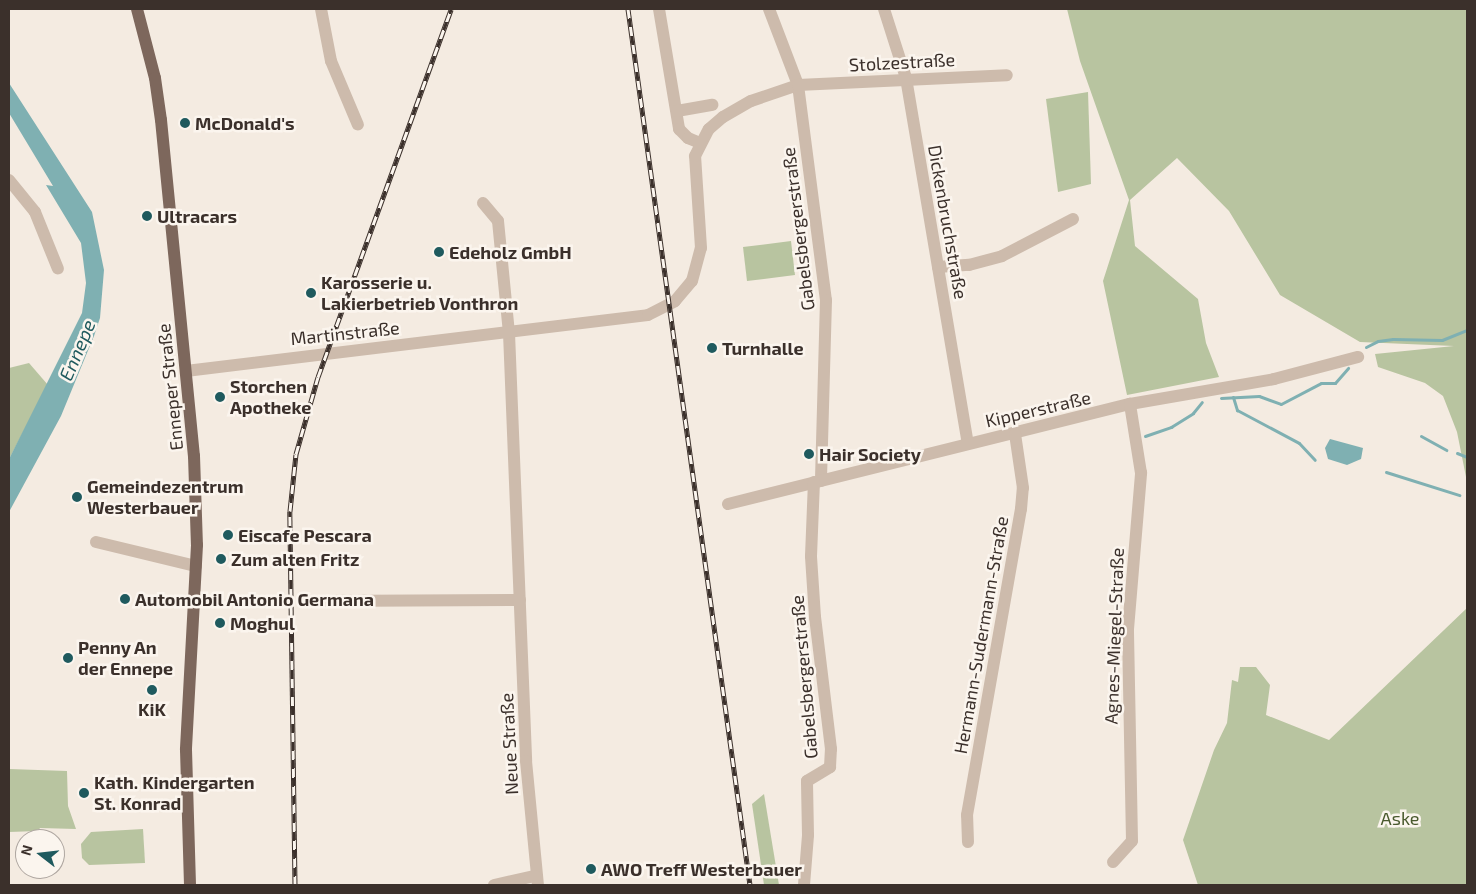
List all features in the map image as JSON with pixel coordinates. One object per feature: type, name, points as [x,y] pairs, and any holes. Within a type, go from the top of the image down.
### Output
[{"type":"main road","name":"Enneper Straße","points":[[137,9],[154,78],[161,120],[194,456],[196,566],[186,750],[190,885]]},
{"type":"street","points":[[321,9],[330,61],[358,125]]},
{"type":"street","points":[[659,9],[680,129],[688,138],[700,143]]},
{"type":"street","name":"Gabelsbergerstraße","points":[[769,9],[798,85],[826,300],[818,482],[811,556],[815,617],[830,749],[830,767],[807,781],[808,835],[804,885]]},
{"type":"street","name":"Dickenbruchstraße","points":[[884,9],[906,78],[968,443]]},
{"type":"street","name":"Stolzestraße","points":[[798,85],[906,78],[1007,75]]},
{"type":"street","name":"Martinstraße","points":[[186,371],[648,315],[675,301],[692,281],[700,248],[695,156],[708,128],[751,101],[798,85]]},
{"type":"street","points":[[677,111],[712,105]]},
{"type":"street","points":[[9,180],[35,212],[58,269]]},
{"type":"street","points":[[483,203],[498,221],[508,333]]},
{"type":"street","points":[[938,267],[969,265],[1002,256],[1073,219]]},
{"type":"street","name":"Neue Straße","points":[[508,333],[526,761],[536,881]]},
{"type":"street","name":"Kipperstraße","points":[[728,504],[1130,404],[1274,379],[1358,358]]},
{"type":"street","name":"Agnes-Miegel-Straße","points":[[1113,862],[1132,842],[1128,629],[1141,473],[1130,404]]},
{"type":"street","name":"Hermann-Sudermann-Straße","points":[[968,842],[966,815],[1021,509],[1023,488],[1015,434]]},
{"type":"street","points":[[96,542],[196,566]]},
{"type":"street","points":[[316,601],[520,600]]},
{"type":"street","points":[[494,885],[536,881]]},
{"type":"green space","points":[[1067,9],[1467,9],[1467,482],[1457,432],[1443,396],[1425,383],[1378,367],[1375,354],[1454,346],[1360,342],[1280,295],[1229,211],[1177,158],[1130,200],[1135,246],[1198,299],[1206,343],[1219,377],[1127,395],[1103,281],[1129,200],[1080,61]]},
{"type":"green space","points":[[1088,92],[1091,184],[1058,192],[1046,99]]},
{"type":"green space","points":[[791,241],[795,275],[747,281],[743,247]]},
{"type":"green space","points":[[29,363],[48,385],[9,459],[9,368]]},
{"type":"green space","name":"Aske","points":[[1467,608],[1467,885],[1198,885],[1183,840],[1214,750],[1227,723],[1232,680],[1238,682],[1240,667],[1256,667],[1270,685],[1266,715],[1329,740]]},
{"type":"green space","points":[[9,769],[67,771],[68,806],[76,829],[15,829],[15,832],[9,832]]},
{"type":"green space","points":[[764,794],[779,885],[764,885],[752,804]]},
{"type":"green space","points":[[143,829],[145,863],[89,865],[82,858],[81,844],[91,832]]},
{"type":"water","name":"Ennepe","points":[[9,83],[92,212],[104,270],[100,318],[94,336],[61,416],[9,512],[9,459],[82,313],[86,283],[81,243],[46,185],[53,186],[9,113]]},
{"type":"water","points":[[1330,439],[1363,448],[1361,459],[1347,465],[1328,459],[1325,448]]},
{"type":"waterway","points":[[1366,347],[1378,341],[1393,339],[1442,340],[1467,330]]},
{"type":"waterway","points":[[1221,398],[1259,396],[1281,404],[1321,383],[1335,383],[1348,368]]},
{"type":"waterway","points":[[1233,397],[1237,410],[1299,443],[1315,460]]},
{"type":"waterway","points":[[1145,436],[1171,427],[1193,413],[1202,402]]},
{"type":"waterway","points":[[1421,436],[1446,450]]},
{"type":"waterway","points":[[1457,453],[1467,457]]},
{"type":"waterway","points":[[1386,472],[1459,495]]},
{"type":"railway","points":[[295,885],[290,511],[296,454],[318,377],[451,9]]},
{"type":"railway","points":[[628,9],[750,885]]},
{"type":"place","name":"McDonald's","points":[[185,123]]},
{"type":"place","name":"Ultracars","points":[[147,216]]},
{"type":"place","name":"Edeholz GmbH","points":[[439,252]]},
{"type":"place","name":"Karosserie u. Lakierbetrieb Vonthron","points":[[311,293]]},
{"type":"place","name":"Turnhalle","points":[[712,348]]},
{"type":"place","name":"Storchen Apotheke","points":[[220,397]]},
{"type":"place","name":"Hair Society","points":[[809,454]]},
{"type":"place","name":"Gemeindezentrum Westerbauer","points":[[77,497]]},
{"type":"place","name":"Eiscafe Pescara","points":[[228,535]]},
{"type":"place","name":"Zum alten Fritz","points":[[221,559]]},
{"type":"place","name":"Automobil Antonio Germana","points":[[125,599]]},
{"type":"place","name":"Moghul","points":[[220,623]]},
{"type":"place","name":"Penny An der Ennepe","points":[[68,658]]},
{"type":"place","name":"KiK","points":[[152,690]]},
{"type":"place","name":"Kath. Kindergarten St. Konrad","points":[[84,793]]},
{"type":"place","name":"AWO Treff Westerbauer","points":[[591,869]]}]
